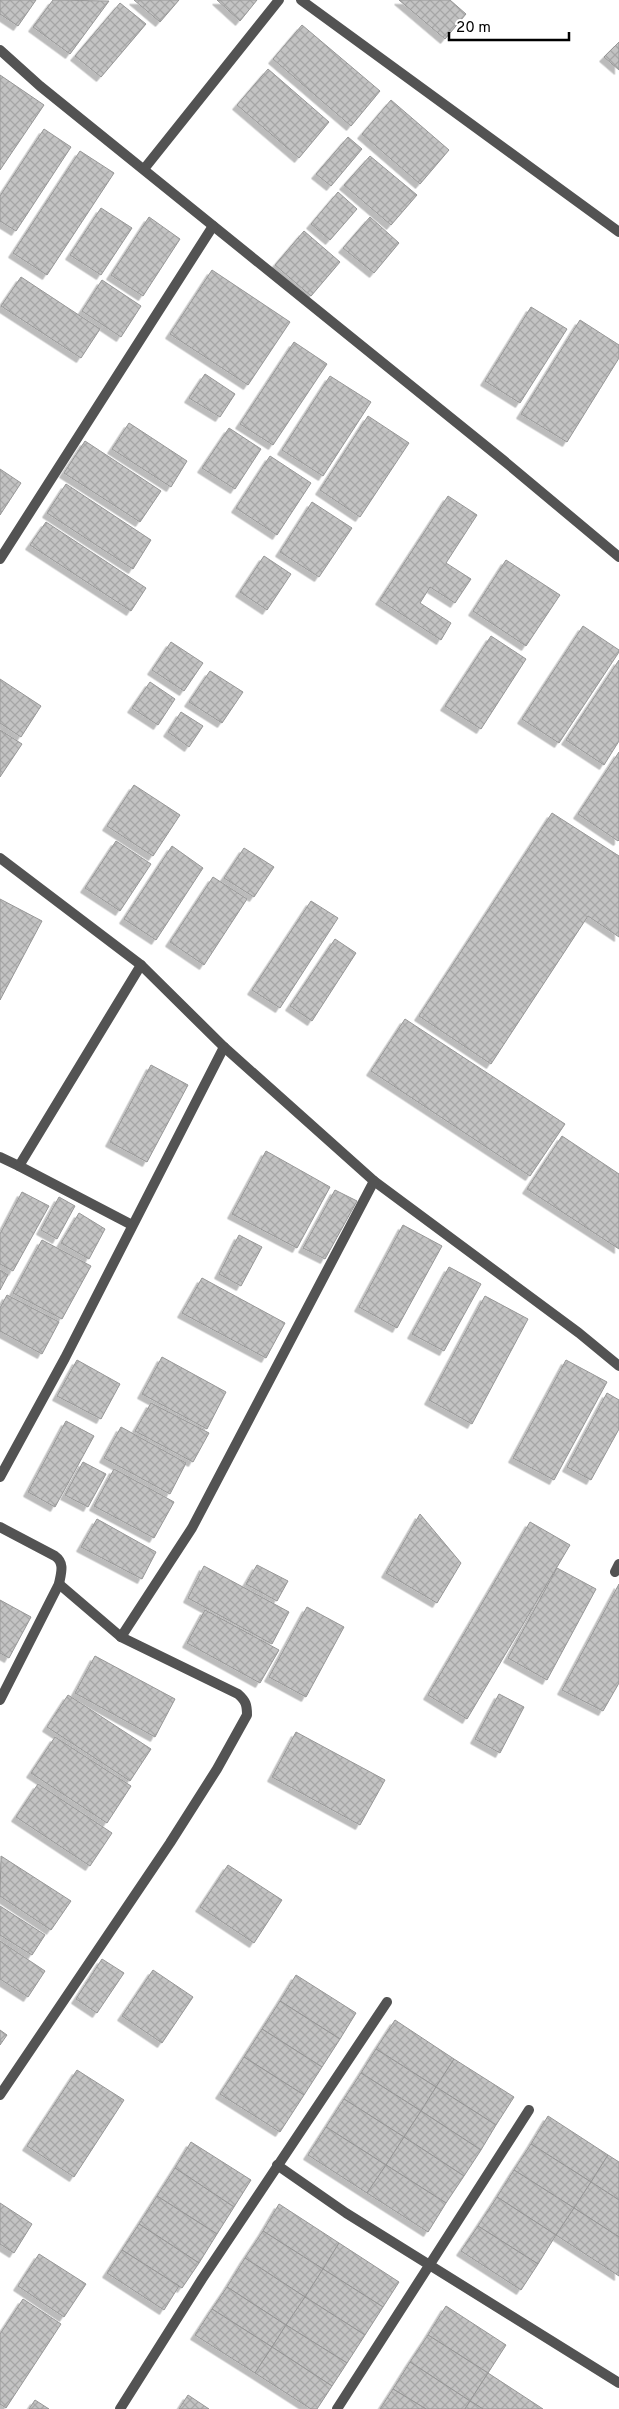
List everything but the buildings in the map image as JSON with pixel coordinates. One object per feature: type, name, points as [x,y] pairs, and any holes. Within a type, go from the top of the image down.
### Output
[{"type":"street","points":[[144,170],[279,0]]},
{"type":"street","points":[[301,0],[619,232]]},
{"type":"street","points":[[0,50],[40,86],[503,460],[619,557]]},
{"type":"street","points":[[0,559],[213,226]]},
{"type":"street","points":[[0,858],[142,965],[224,1047],[374,1181],[579,1333],[619,1366]]},
{"type":"street","points":[[19,1166],[142,965]]},
{"type":"street","points":[[0,1477],[65,1358],[224,1047]]},
{"type":"street","points":[[0,1157],[132,1225]]},
{"type":"street","points":[[121,1637],[192,1528],[374,1181]]},
{"type":"street","points":[[0,1526],[58,1558],[62,1570],[59,1584],[0,1700]]},
{"type":"street","points":[[0,2095],[170,1842],[217,1769],[247,1715],[247,1707],[238,1694],[121,1637],[59,1584]]},
{"type":"street","points":[[120,2409],[277,2165],[387,2002]]},
{"type":"street","points":[[337,2409],[529,2110]]},
{"type":"street","points":[[277,2165],[346,2214],[619,2383]]}]
